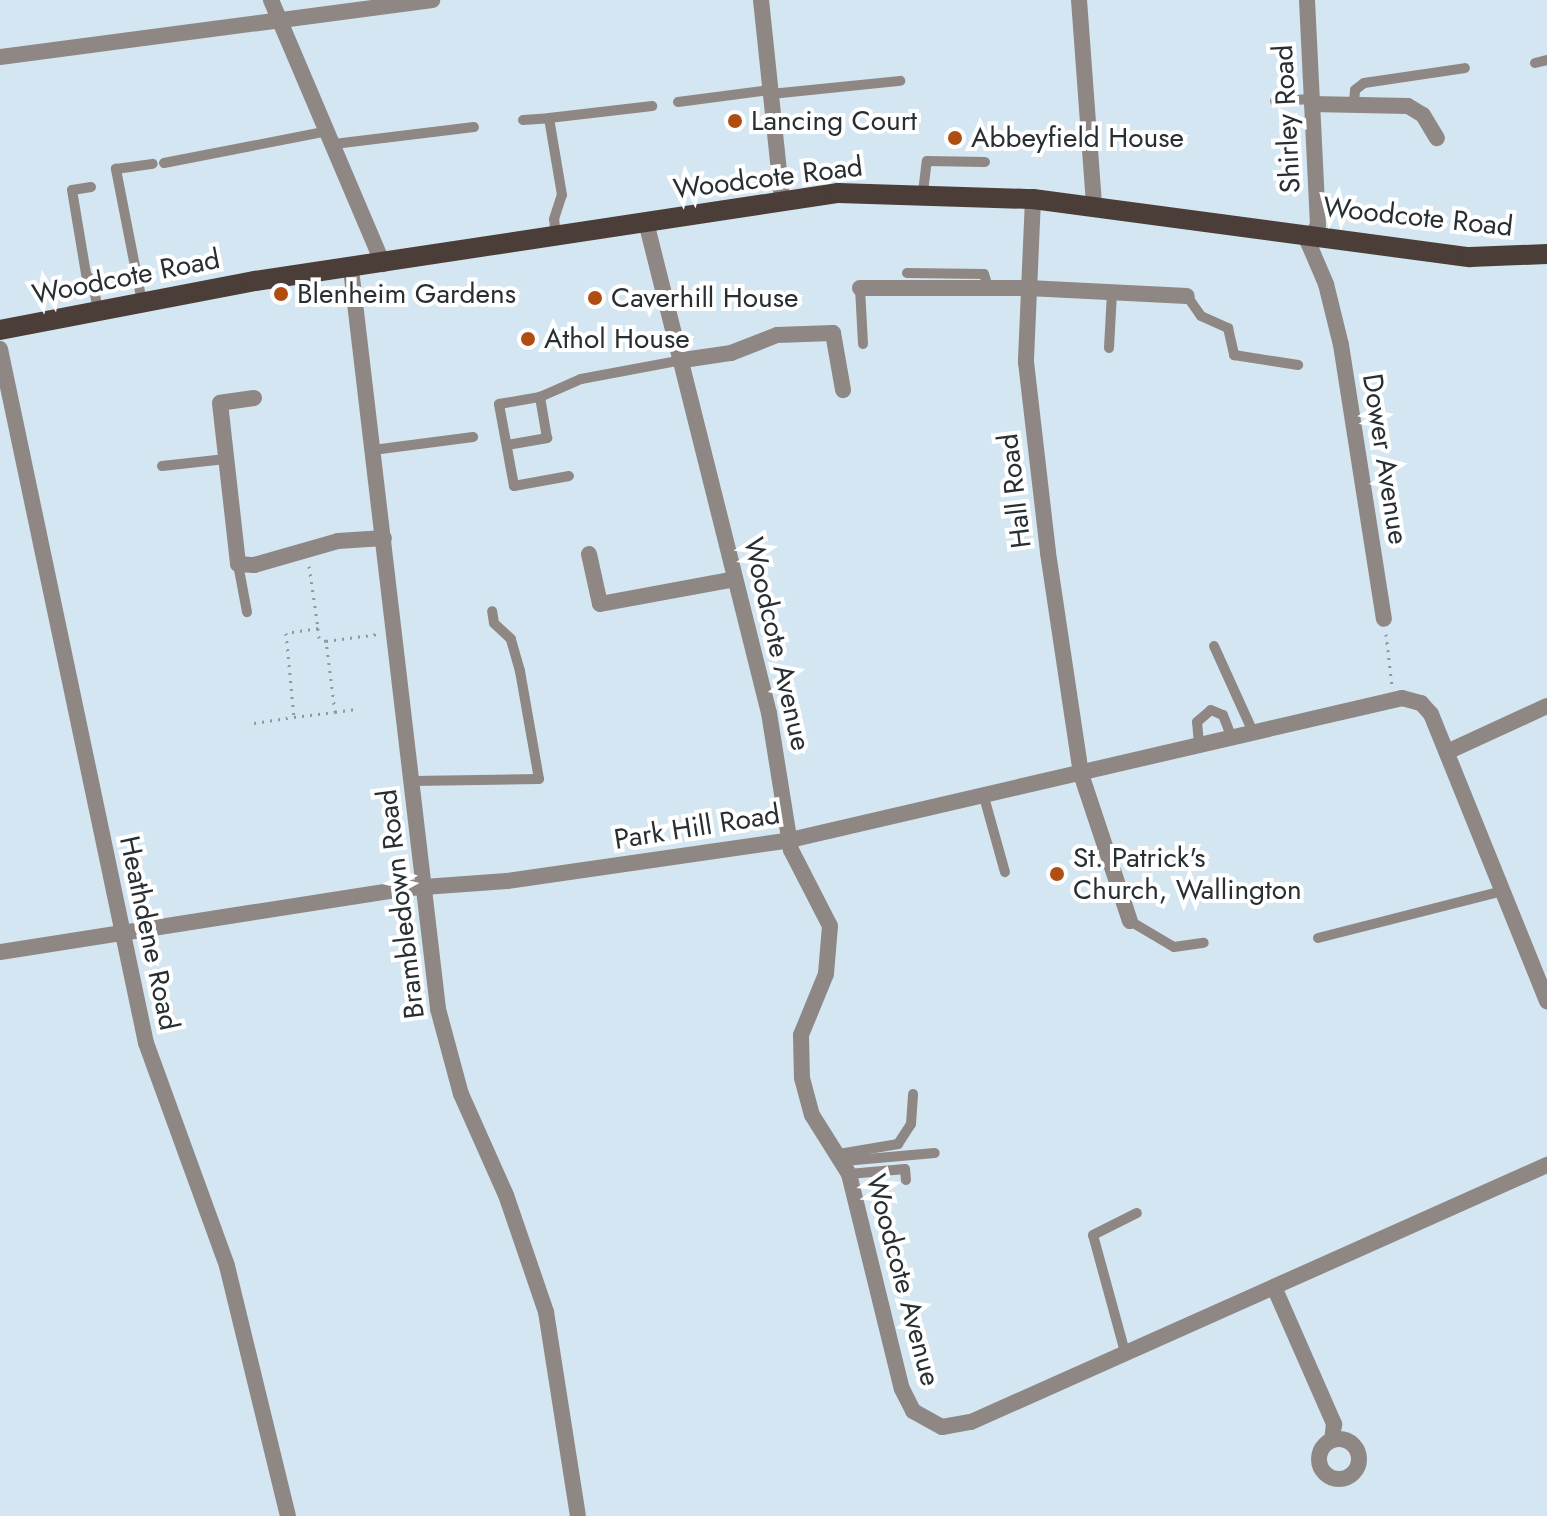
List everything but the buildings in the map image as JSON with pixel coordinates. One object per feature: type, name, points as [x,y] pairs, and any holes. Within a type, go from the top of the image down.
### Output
[{"type":"main road","name":"Woodcote Road","points":[[0,330],[142,302],[782,199],[923,192],[1094,206],[1470,257],[1547,254]]},
{"type":"street","points":[[271,0],[383,264]]},
{"type":"street","points":[[0,57],[279,17],[432,0]]},
{"type":"street","points":[[761,0],[782,199]]},
{"type":"street","points":[[1079,0],[1094,206]]},
{"type":"street","name":"Shirley Road","points":[[1307,0],[1317,234]]},
{"type":"street","points":[[1312,102],[1354,102],[1415,109],[1437,138]]},
{"type":"street","name":"Hall Road","points":[[1033,199],[1026,362],[1081,774],[1130,921]]},
{"type":"street","name":"Woodcote Avenue","points":[[646,222],[769,713],[790,840],[830,926],[829,962],[803,1028],[800,1064],[812,1115],[844,1163],[905,1398],[925,1421],[947,1427],[971,1422],[1547,1165]]},
{"type":"street","name":"Dower Avenue","points":[[1317,234],[1309,249],[1326,284],[1341,345],[1384,619]]},
{"type":"street","name":"Brambledown Road","points":[[351,269],[438,1009],[451,1063],[506,1195],[546,1312],[578,1516]]},
{"type":"street","points":[[860,288],[1028,288],[1187,296]]},
{"type":"street","points":[[683,360],[731,353],[777,335],[833,333],[843,390]]},
{"type":"street","name":"Heathdene Road","points":[[0,349],[146,1043],[247,1333],[288,1516]]},
{"type":"street","points":[[254,398],[220,403],[238,564],[254,565],[338,541],[384,538]]},
{"type":"street","points":[[589,554],[600,604],[735,579]]},
{"type":"street","points":[[1393,699],[1409,698],[1426,707],[1547,1001]]},
{"type":"street","name":"Park Hill Road","points":[[0,952],[425,889],[790,840],[1393,699]]},
{"type":"street","points":[[1447,752],[1547,706]]},
{"type":"street","points":[[1274,1287],[1333,1432]]},
{"type":"lane","points":[[1535,63],[1547,60]]},
{"type":"lane","points":[[1354,102],[1355,90],[1364,83],[1465,68]]},
{"type":"lane","points":[[678,102],[900,81]]},
{"type":"lane","points":[[1275,101],[1312,102]]},
{"type":"lane","points":[[523,120],[652,106]]},
{"type":"lane","points":[[549,118],[562,195],[554,219],[556,237]]},
{"type":"lane","points":[[142,302],[116,169],[332,138],[474,127]]},
{"type":"lane","points":[[923,192],[927,161],[985,162]]},
{"type":"lane","points":[[91,187],[72,190],[86,274],[93,283],[98,311]]},
{"type":"lane","points":[[907,273],[984,274],[989,290]]},
{"type":"lane","points":[[860,288],[863,344]]},
{"type":"lane","points":[[1109,348],[1112,293]]},
{"type":"lane","points":[[1187,296],[1201,316],[1228,328],[1234,355],[1298,365]]},
{"type":"lane","points":[[569,476],[514,486],[499,404],[540,397],[581,379],[683,360]]},
{"type":"lane","points":[[507,445],[547,438],[540,397]]},
{"type":"lane","points":[[373,450],[473,437]]},
{"type":"lane","points":[[162,466],[226,459]]},
{"type":"lane","points":[[238,564],[247,612]]},
{"type":"lane","points":[[413,781],[539,779],[520,671],[511,639],[494,623],[492,611]]},
{"type":"lane","points":[[1214,646],[1253,732]]},
{"type":"lane","points":[[1199,744],[1197,722],[1211,710],[1223,715],[1231,736]]},
{"type":"lane","points":[[984,797],[1005,872]]},
{"type":"lane","points":[[1318,938],[1502,891]]},
{"type":"lane","points":[[1130,921],[1174,947],[1204,943]]},
{"type":"lane","points":[[844,1163],[898,1144],[911,1124],[913,1094]]},
{"type":"lane","points":[[844,1163],[935,1153]]},
{"type":"lane","points":[[844,1163],[905,1169],[906,1180]]},
{"type":"lane","points":[[1125,1352],[1093,1235],[1137,1213]]},
{"type":"path","points":[[307,550],[319,638],[326,641],[394,632]]},
{"type":"path","points":[[1384,619],[1393,699]]},
{"type":"path","points":[[294,717],[286,633],[318,628]]},
{"type":"path","points":[[326,641],[335,712]]},
{"type":"path","points":[[254,723],[356,709]]},
{"type":"place","name":"Lancing Court","points":[[735,121]]},
{"type":"place","name":"Abbeyfield House","points":[[955,138]]},
{"type":"place","name":"Blenheim Gardens","points":[[281,294]]},
{"type":"place","name":"Caverhill House","points":[[595,298]]},
{"type":"place","name":"Athol House","points":[[528,339]]},
{"type":"place","name":"St. Patrick's Church, Wallington","points":[[1057,874]]}]
